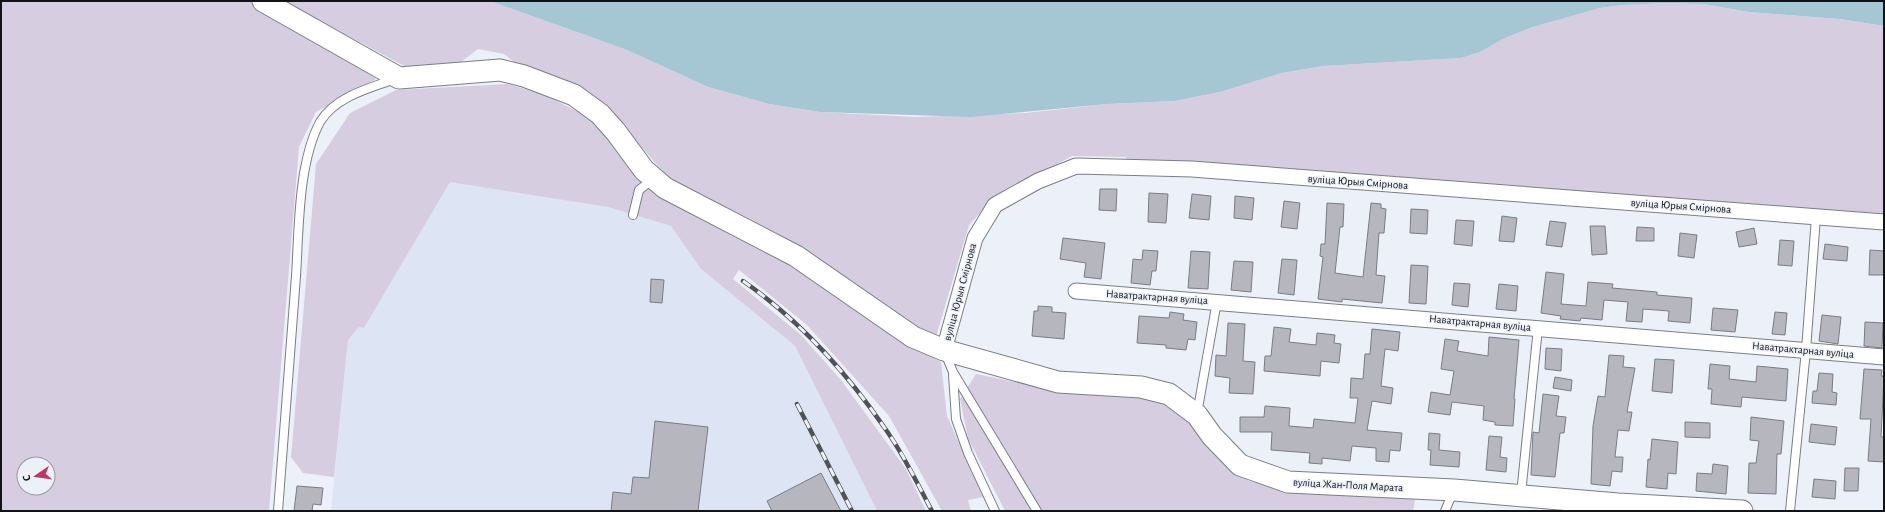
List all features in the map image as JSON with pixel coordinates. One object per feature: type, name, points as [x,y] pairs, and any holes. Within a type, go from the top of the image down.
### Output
[{"type":"street","points":[[263,1],[399,78]]},
{"type":"street","name":"вуліца Жан-Поля Марата","points":[[399,78],[500,70],[524,76],[574,95],[600,114],[616,132],[644,170],[665,188],[796,256],[913,337],[944,350],[1058,382],[1140,387],[1169,394],[1197,415],[1212,436],[1240,465],[1288,482],[1521,494],[1617,507],[1742,511]]},
{"type":"street","name":"вуліца Юрыя Смірнова","points":[[944,350],[975,238],[995,205],[1038,181],[1076,166],[1192,169],[1884,222]]},
{"type":"street","name":"Наватрактарная вуліца","points":[[1076,291],[1217,301],[1884,357]]},
{"type":"lane","points":[[278,511],[301,209],[307,154],[321,122],[332,108],[358,92],[399,78]]},
{"type":"lane","points":[[633,215],[639,190],[654,179]]},
{"type":"lane","points":[[1790,511],[1806,350],[1816,217]]},
{"type":"lane","points":[[1197,415],[1217,301]]},
{"type":"lane","points":[[1521,494],[1538,328]]},
{"type":"lane","points":[[944,350],[953,372],[1037,511]]},
{"type":"lane","points":[[953,372],[956,418],[968,453],[995,511]]},
{"type":"lane","points":[[1445,511],[1454,490]]},
{"type":"shaded area","points":[[1,1],[249,1],[377,73],[375,80],[316,112],[299,147],[269,511],[1,511]]},
{"type":"shaded area","points":[[284,1],[490,1],[627,50],[708,87],[769,104],[820,112],[916,117],[1025,113],[1107,104],[1175,101],[1220,92],[1282,73],[1323,66],[1461,58],[1480,52],[1505,38],[1533,27],[1600,8],[1623,5],[1665,3],[1703,4],[1749,12],[1840,19],[1884,26],[1884,217],[1127,168],[1126,157],[1072,156],[993,199],[969,225],[935,340],[671,181],[617,119],[519,66],[504,54],[478,49],[457,65],[406,67]]},
{"type":"shaded area","points":[[490,1],[1884,1],[1884,26],[1840,19],[1749,12],[1703,4],[1665,3],[1623,5],[1600,8],[1533,27],[1505,38],[1480,52],[1461,58],[1323,66],[1282,73],[1220,92],[1175,101],[1107,104],[971,117],[820,112],[769,104],[708,87],[627,50]]},
{"type":"shaded area","points":[[508,84],[542,94],[597,121],[627,164],[778,253],[899,337],[941,362],[947,416],[983,497],[968,500],[971,511],[942,511],[889,416],[807,325],[739,270],[733,279],[801,335],[841,380],[906,469],[926,511],[877,511],[795,346],[701,269],[671,226],[608,207],[450,182],[364,328],[359,327],[348,340],[334,477],[303,473],[291,457],[316,164],[350,113],[396,90]]},
{"type":"shaded area","points":[[450,181],[608,207],[671,226],[701,269],[795,346],[877,511],[331,511],[348,340],[359,327],[364,328]]},
{"type":"shaded area","points":[[976,374],[1061,391],[1145,394],[1179,408],[1218,456],[1249,481],[1307,492],[1416,495],[1413,511],[1005,511],[968,438],[960,399]]},
{"type":"building","points":[[1100,189],[1117,189],[1116,211],[1099,210]]},
{"type":"building","points":[[1149,193],[1168,194],[1166,223],[1148,222]]},
{"type":"building","points":[[1192,194],[1211,196],[1209,220],[1189,218]]},
{"type":"building","points":[[1235,196],[1254,198],[1252,220],[1234,218]]},
{"type":"building","points":[[1284,201],[1300,203],[1297,229],[1281,227]]},
{"type":"building","points":[[1327,203],[1344,204],[1343,227],[1340,227],[1335,273],[1363,277],[1371,203],[1381,204],[1381,208],[1386,209],[1384,233],[1379,233],[1376,275],[1385,276],[1382,303],[1342,299],[1342,302],[1318,299],[1323,257],[1320,256],[1321,244],[1325,244]]},
{"type":"building","points":[[1411,209],[1428,210],[1427,234],[1410,233]]},
{"type":"building","points":[[1502,216],[1517,218],[1514,242],[1499,241]]},
{"type":"building","points":[[1456,220],[1474,221],[1472,246],[1454,244]]},
{"type":"building","points":[[1550,221],[1566,223],[1562,247],[1546,245]]},
{"type":"building","points":[[1590,226],[1605,226],[1607,254],[1592,255]]},
{"type":"building","points":[[1637,227],[1654,228],[1654,241],[1636,241]]},
{"type":"building","points":[[1754,228],[1757,244],[1739,247],[1736,232]]},
{"type":"building","points":[[1680,233],[1697,235],[1694,258],[1678,256]]},
{"type":"building","points":[[1063,238],[1105,243],[1101,279],[1084,277],[1086,263],[1060,259]]},
{"type":"building","points":[[1780,240],[1794,241],[1792,266],[1778,265]]},
{"type":"building","points":[[1825,244],[1848,247],[1847,261],[1823,259]]},
{"type":"building","points":[[1143,250],[1158,251],[1156,271],[1152,271],[1150,285],[1131,283],[1133,259],[1142,260]]},
{"type":"building","points":[[1870,250],[1884,251],[1884,275],[1869,275]]},
{"type":"building","points":[[1191,251],[1210,252],[1208,289],[1188,288]]},
{"type":"building","points":[[1282,259],[1297,260],[1294,295],[1278,293]]},
{"type":"building","points":[[1234,261],[1253,262],[1251,292],[1231,290]]},
{"type":"building","points":[[1411,265],[1428,266],[1426,304],[1409,303]]},
{"type":"building","points":[[1546,272],[1564,274],[1561,304],[1586,306],[1588,282],[1613,284],[1612,288],[1657,292],[1657,295],[1692,298],[1690,323],[1668,321],[1669,311],[1643,309],[1642,322],[1626,321],[1628,302],[1604,300],[1602,320],[1581,318],[1580,321],[1560,319],[1561,316],[1541,313]]},
{"type":"building","points":[[651,279],[664,280],[662,303],[650,302]]},
{"type":"building","points":[[1454,283],[1470,284],[1468,307],[1452,305]]},
{"type":"building","points":[[1499,284],[1518,286],[1516,311],[1496,309]]},
{"type":"building","points":[[1038,306],[1052,307],[1052,312],[1066,313],[1064,339],[1032,336],[1034,311],[1038,311]]},
{"type":"building","points":[[1713,308],[1738,310],[1735,332],[1711,330]]},
{"type":"building","points":[[1170,312],[1184,314],[1183,320],[1197,322],[1195,340],[1188,339],[1186,350],[1166,348],[1166,345],[1137,343],[1139,316],[1169,318]]},
{"type":"building","points":[[1775,312],[1787,313],[1785,335],[1772,334]]},
{"type":"building","points":[[1822,315],[1841,317],[1838,344],[1819,341]]},
{"type":"building","points":[[1865,322],[1883,323],[1882,348],[1864,346]]},
{"type":"building","points":[[1228,323],[1245,324],[1243,361],[1255,362],[1253,394],[1229,393],[1230,378],[1215,376],[1216,355],[1226,356]]},
{"type":"building","points":[[1274,327],[1291,329],[1289,342],[1316,345],[1317,333],[1335,335],[1334,343],[1341,344],[1339,363],[1321,361],[1320,376],[1264,371],[1265,356],[1271,356]]},
{"type":"building","points":[[1372,329],[1400,332],[1398,351],[1385,349],[1381,386],[1393,388],[1391,404],[1372,401],[1367,430],[1402,433],[1400,451],[1390,450],[1389,462],[1376,461],[1376,448],[1352,446],[1350,461],[1322,458],[1322,464],[1309,463],[1310,453],[1271,450],[1272,432],[1240,432],[1240,417],[1264,417],[1265,406],[1290,408],[1289,426],[1313,428],[1314,419],[1355,423],[1358,398],[1350,398],[1351,378],[1363,379],[1365,354],[1370,354]]},
{"type":"building","points":[[1489,337],[1519,340],[1513,426],[1495,425],[1495,422],[1483,420],[1484,406],[1452,402],[1450,415],[1428,412],[1431,392],[1450,395],[1454,371],[1441,369],[1445,339],[1459,341],[1457,351],[1488,356]]},
{"type":"building","points":[[1546,348],[1562,349],[1561,371],[1545,369]]},
{"type":"building","points":[[1609,355],[1624,356],[1623,367],[1635,368],[1627,412],[1632,412],[1629,431],[1618,430],[1615,457],[1623,457],[1622,472],[1612,471],[1610,486],[1591,484],[1593,426],[1598,396],[1605,397]]},
{"type":"building","points":[[1655,359],[1674,360],[1672,393],[1652,391]]},
{"type":"building","points":[[1710,364],[1730,366],[1729,379],[1756,382],[1757,366],[1788,369],[1786,401],[1742,397],[1741,407],[1711,404],[1712,389],[1708,389]]},
{"type":"building","points":[[1864,369],[1882,370],[1881,376],[1884,376],[1881,437],[1884,437],[1884,462],[1868,461],[1871,419],[1860,419]]},
{"type":"building","points":[[1819,373],[1833,374],[1832,392],[1837,393],[1836,405],[1812,403],[1813,391],[1817,391]]},
{"type":"building","points":[[1555,377],[1572,380],[1571,391],[1553,388]]},
{"type":"building","points":[[1543,394],[1559,396],[1556,416],[1566,417],[1564,433],[1560,433],[1555,477],[1531,475],[1533,432],[1539,433]]},
{"type":"building","points":[[1751,417],[1784,421],[1781,454],[1777,454],[1776,494],[1748,493],[1749,463],[1756,463],[1759,441],[1750,440]]},
{"type":"building","points":[[655,421],[708,427],[698,511],[611,511],[613,492],[631,494],[633,477],[649,478]]},
{"type":"building","points":[[1685,422],[1710,423],[1710,438],[1685,437]]},
{"type":"building","points":[[1811,424],[1837,427],[1835,445],[1809,442]]},
{"type":"building","points":[[1429,433],[1440,434],[1439,450],[1460,452],[1459,467],[1430,465],[1431,450],[1428,450]]},
{"type":"building","points":[[1489,436],[1502,437],[1500,457],[1507,458],[1506,472],[1486,470]]},
{"type":"building","points":[[1652,439],[1678,442],[1676,474],[1668,473],[1667,489],[1646,487],[1648,459],[1650,460]]},
{"type":"building","points":[[1713,464],[1728,466],[1726,494],[1696,491],[1697,473],[1712,474]]},
{"type":"building","points":[[1845,468],[1859,468],[1858,491],[1844,491]]},
{"type":"building","points":[[821,473],[841,511],[772,511],[767,501]]},
{"type":"building","points":[[1814,479],[1836,481],[1835,499],[1812,497]]},
{"type":"building","points":[[297,486],[323,488],[321,505],[313,504],[312,511],[294,511]]},
{"type":"railway","points":[[743,281],[802,329],[854,386],[891,437],[910,468],[932,511]]},
{"type":"railway","points":[[797,404],[852,511]]}]
